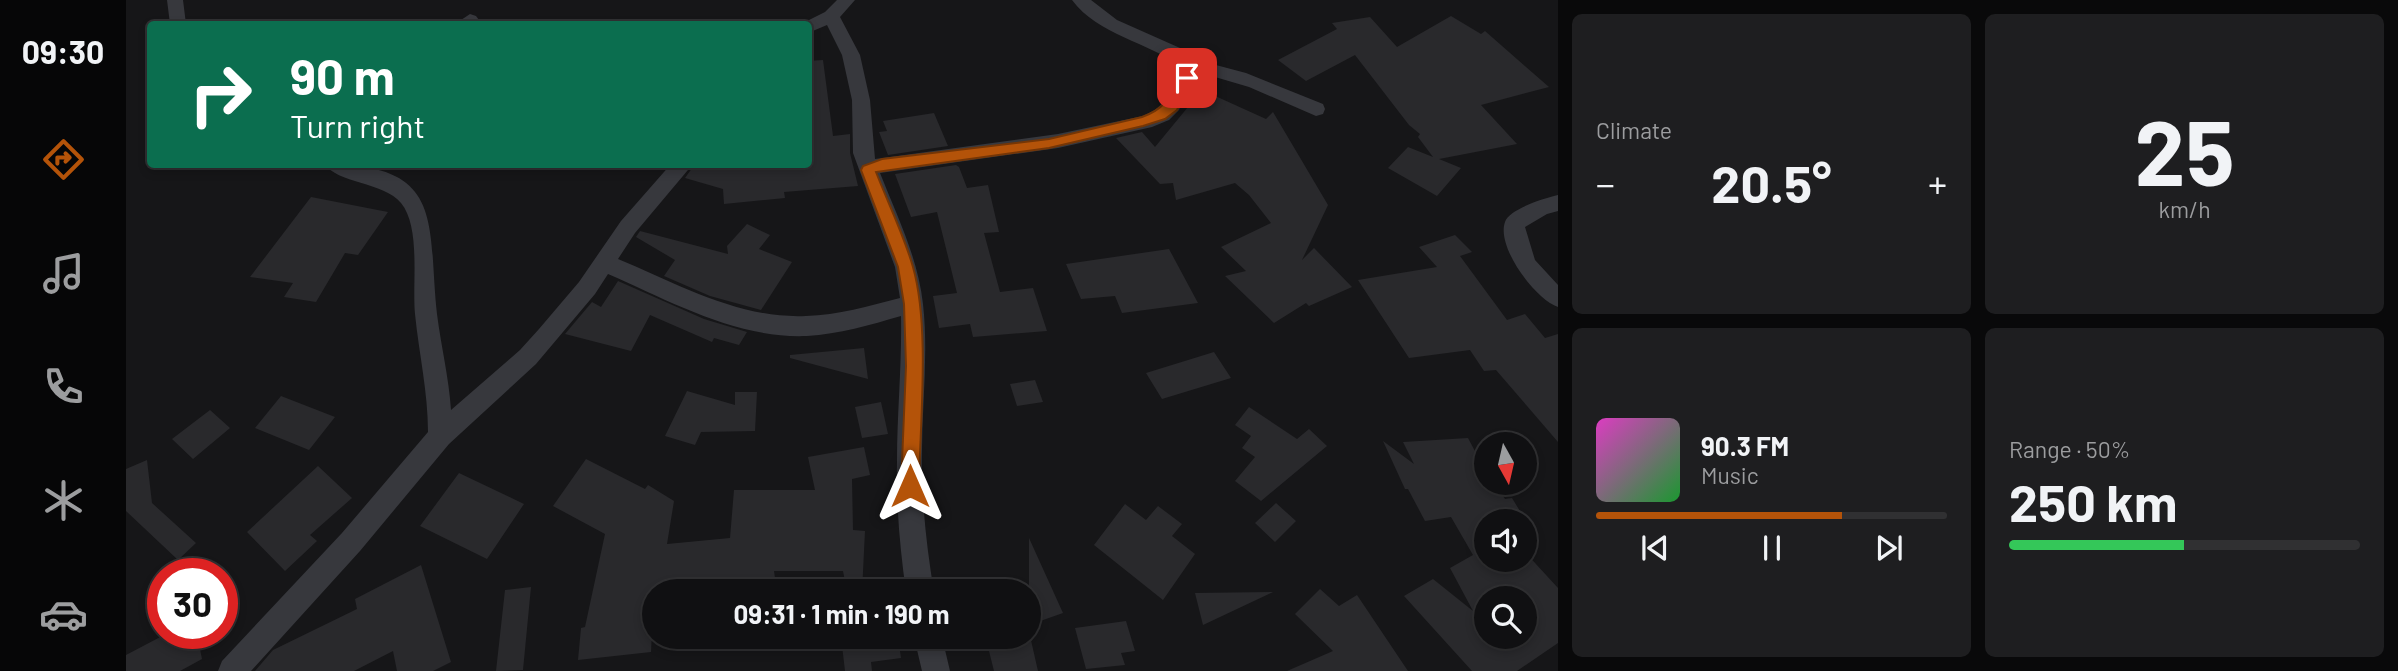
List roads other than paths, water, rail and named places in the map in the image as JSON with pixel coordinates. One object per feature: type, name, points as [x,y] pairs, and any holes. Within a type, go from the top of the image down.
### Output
[{"type":"street","points":[[175,0],[178,21]]},
{"type":"street","points":[[812,25],[831,16],[847,0]]},
{"type":"street","points":[[1080,0],[1111,24],[1174,52],[1192,65],[1246,79],[1316,109]]},
{"type":"street","points":[[831,16],[854,65],[861,100],[861,125],[868,170],[906,267],[912,304],[914,366],[909,463],[911,522],[918,579]]},
{"type":"street","points":[[868,170],[894,163],[1066,141],[1152,119],[1172,106],[1182,91],[1192,65]]},
{"type":"street","points":[[345,168],[397,188],[410,199],[417,217],[426,311],[440,399],[440,436]]},
{"type":"street","points":[[232,671],[351,542],[440,436],[528,357],[568,312],[652,196],[679,168]]},
{"type":"street","points":[[1558,203],[1541,207],[1514,225],[1518,252],[1534,277],[1558,298]]},
{"type":"street","points":[[604,263],[724,311],[790,326],[818,325],[912,304]]},
{"type":"street","points":[[931,649],[936,671]]}]
